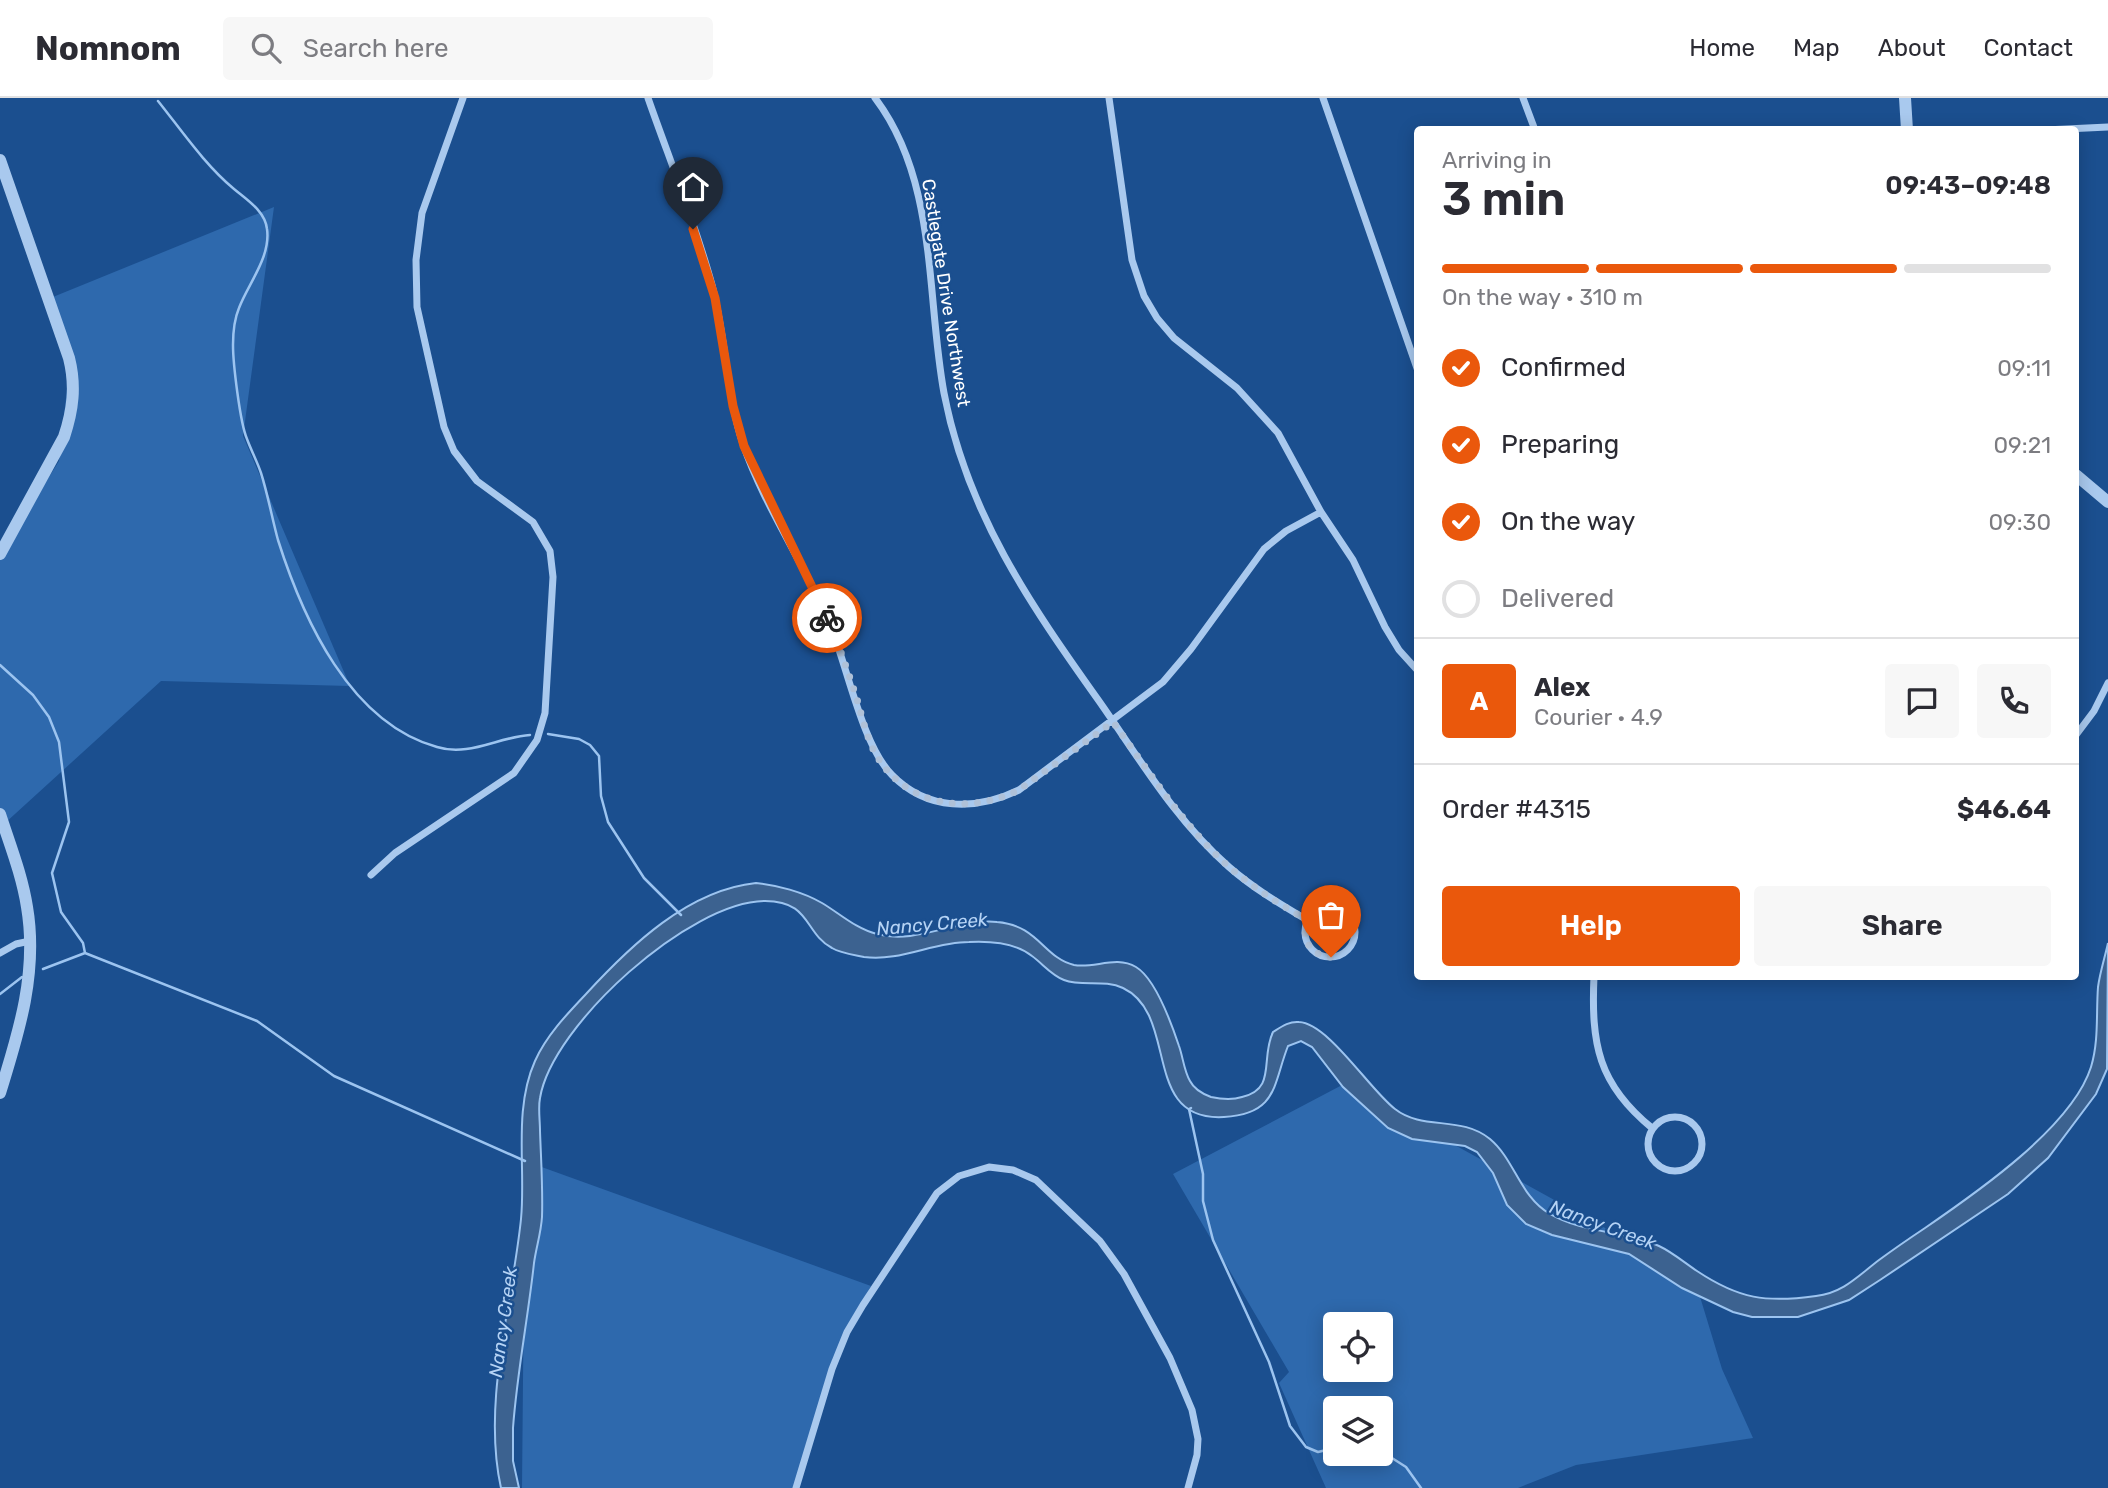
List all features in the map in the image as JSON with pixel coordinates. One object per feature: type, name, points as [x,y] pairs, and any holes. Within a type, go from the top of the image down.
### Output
[{"type":"street","points":[[371,875],[395,853],[514,773],[537,740],[545,713],[553,577],[550,551],[533,522],[477,481],[454,451],[444,427],[417,307],[415,260],[422,213],[463,98]]},
{"type":"street","points":[[648,98],[710,277],[720,318],[733,406],[744,446],[831,626],[869,740],[882,763],[901,784],[926,798],[953,805],[983,804],[1019,790],[1149,695],[1176,668],[1264,549],[1286,531],[1321,512]]},
{"type":"street","name":"Castlegate Drive Northwest","points":[[875,98],[896,133],[917,190],[944,394],[970,482],[1001,554],[1026,598],[1176,810],[1206,845],[1251,885],[1307,920]]},
{"type":"street","points":[[1109,98],[1132,260],[1144,296],[1157,318],[1174,338],[1237,388],[1266,418],[1288,449],[1321,512],[1353,561],[1385,627],[1399,650],[1414,667]]},
{"type":"street","points":[[1323,98],[1414,360]]},
{"type":"street","points":[[1524,98],[1534,126]]},
{"type":"street","points":[[1905,98],[1907,126]]},
{"type":"street","points":[[2079,128],[2108,127]]},
{"type":"street","points":[[0,160],[69,358],[74,386],[64,437],[0,554]]},
{"type":"street","points":[[2079,478],[2108,502]]},
{"type":"street","points":[[2079,731],[2094,711],[2108,683]]},
{"type":"street","points":[[0,814],[20,878],[30,941],[25,1008],[0,1093]]},
{"type":"street","points":[[1326,907],[1342,910],[1353,921],[1355,937],[1352,944],[1339,956],[1322,956],[1308,946],[1305,937],[1307,920],[1319,909],[1326,907]]},
{"type":"street","points":[[0,953],[16,944],[30,941]]},
{"type":"street","points":[[1594,980],[1594,1036],[1605,1073],[1625,1103],[1652,1128]]},
{"type":"street","points":[[1675,1116],[1692,1123],[1701,1138],[1699,1156],[1687,1168],[1669,1171],[1661,1168],[1654,1162],[1647,1146],[1652,1128],[1666,1118],[1675,1116]]},
{"type":"street","points":[[796,1488],[832,1368],[847,1332],[863,1305],[937,1193],[959,1176],[989,1167],[1013,1170],[1035,1181],[1100,1241],[1124,1274],[1170,1358],[1192,1410],[1198,1439],[1197,1455],[1188,1488]]},
{"type":"shaded area","points":[[274,207],[243,436],[350,686],[161,681],[4,824],[0,813],[0,555],[59,461],[69,371],[48,299]]},
{"type":"shaded area","points":[[756,883],[781,887],[807,896],[855,925],[877,934],[907,936],[967,924],[997,922],[1022,929],[1055,956],[1074,965],[1121,962],[1136,967],[1150,981],[1162,1003],[1190,1081],[1199,1091],[1211,1097],[1235,1099],[1253,1093],[1264,1080],[1273,1032],[1292,1022],[1310,1025],[1336,1045],[1385,1100],[1406,1116],[1467,1127],[1490,1139],[1506,1157],[1531,1198],[1550,1214],[1576,1225],[1632,1237],[1659,1246],[1726,1288],[1767,1299],[1816,1296],[1842,1288],[1995,1177],[2044,1135],[2081,1090],[2091,1067],[2096,1037],[2098,987],[2108,943],[2107,1069],[2096,1094],[2048,1158],[2008,1194],[1849,1300],[1798,1317],[1752,1317],[1733,1312],[1682,1288],[1629,1254],[1552,1235],[1526,1224],[1507,1205],[1493,1173],[1477,1152],[1465,1146],[1412,1139],[1388,1128],[1343,1087],[1312,1047],[1301,1041],[1288,1046],[1271,1095],[1255,1110],[1224,1117],[1198,1114],[1181,1103],[1170,1086],[1151,1020],[1140,1001],[1123,988],[1064,980],[1026,952],[994,943],[956,943],[891,957],[852,955],[835,950],[823,942],[791,906],[765,901],[734,906],[700,922],[664,944],[629,972],[570,1036],[550,1069],[539,1106],[541,1223],[513,1428],[513,1461],[519,1488],[501,1488],[496,1455],[497,1388],[521,1219],[524,1099],[535,1061],[564,1017],[622,957],[662,923],[707,897]]},
{"type":"shaded area","points":[[1344,1084],[1694,1277],[1722,1369],[1753,1438],[1576,1465],[1518,1488],[1326,1488],[1279,1383],[1289,1372],[1173,1174]]},
{"type":"shaded area","points":[[525,1161],[871,1286],[833,1357],[804,1469],[794,1488],[522,1488]]},
{"type":"waterway","points":[[158,101],[204,159],[223,180],[255,206],[266,223],[266,250],[235,322],[233,345],[239,407],[244,431],[261,473],[288,571],[316,634],[355,692],[379,716],[406,734],[437,747],[461,750],[530,735]]},
{"type":"waterway","points":[[0,665],[33,695],[49,717],[59,742],[69,822],[52,873],[61,912],[83,943],[85,953]]},
{"type":"waterway","points":[[548,734],[579,739],[590,745],[599,756],[601,796],[608,822],[644,878],[681,915]]},
{"type":"waterway","points":[[43,969],[85,953],[257,1021],[334,1076],[525,1161]]},
{"type":"waterway","points":[[0,994],[22,977]]},
{"type":"waterway","points":[[1191,1108],[1189,1109],[1203,1174],[1203,1201],[1213,1240],[1269,1362],[1290,1426],[1306,1447],[1318,1452],[1323,1451]]},
{"type":"waterway","points":[[1393,1459],[1406,1467],[1421,1488]]},
{"type":"way so far","points":[[827,618],[847,667],[869,740],[882,763],[901,784],[926,798],[953,805],[967,806],[1002,799],[1019,790],[1113,722],[1176,810],[1206,845],[1251,885],[1307,920],[1305,937],[1308,946],[1322,956],[1331,957]]},
{"type":"route","points":[[693,229],[710,277],[720,318],[733,406],[744,446],[827,618]]},
{"type":"water label","name":"Nancy Creek","points":[[932,924]]},
{"type":"water label","name":"Nancy Creek","points":[[1603,1225]]},
{"type":"water label","name":"Nancy Creek","points":[[503,1322]]}]
